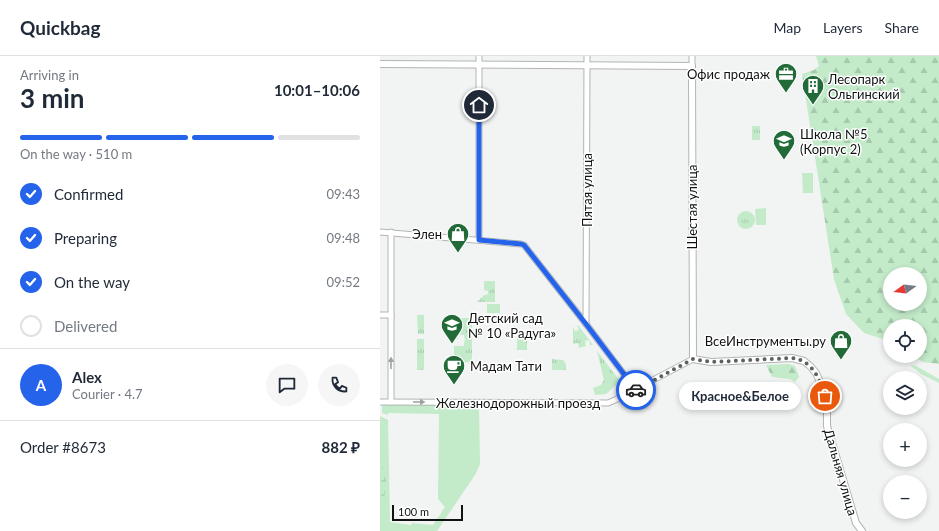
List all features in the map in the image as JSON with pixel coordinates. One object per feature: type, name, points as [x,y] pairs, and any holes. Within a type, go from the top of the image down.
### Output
[{"type":"street","points":[[479,56],[479,240]]},
{"type":"street","name":"Пятая улица","points":[[586,324],[587,56]]},
{"type":"street","name":"Шестая улица","points":[[692,56],[693,359]]},
{"type":"street","points":[[380,64],[692,66]]},
{"type":"street","points":[[380,232],[524,245],[636,390]]},
{"type":"street","points":[[391,232],[391,402]]},
{"type":"street","points":[[380,315],[391,315]]},
{"type":"street","name":"Дальняя улица","points":[[693,359],[711,362],[792,358],[804,361],[810,366],[818,378],[825,396],[828,408],[827,426],[856,523],[862,531]]},
{"type":"street","name":"Железнодорожный проезд","points":[[380,402],[612,402],[693,359]]},
{"type":"green space","points":[[816,56],[939,56],[939,364],[927,362],[927,319],[883,319],[883,339],[864,333],[846,314],[834,279],[802,74],[814,70],[819,66]]},
{"type":"green space","points":[[752,126],[760,126],[760,140],[752,140]]},
{"type":"green space","points":[[802,173],[813,173],[813,193],[803,193]]},
{"type":"green space","points":[[766,208],[766,225],[756,225],[755,209]]},
{"type":"green space","points":[[742,211],[750,211],[755,216],[753,227],[750,229],[742,229],[737,224],[737,216]]},
{"type":"green space","points":[[484,281],[495,281],[495,302],[477,302],[488,293],[488,291],[484,290]]},
{"type":"green space","points":[[487,304],[500,304],[500,313],[487,313]]},
{"type":"green space","points":[[417,315],[424,315],[424,334],[418,334]]},
{"type":"green space","points":[[459,318],[472,318],[472,362],[458,363],[460,356],[454,355],[454,346],[464,346],[465,342],[464,335],[458,335],[458,339],[454,339],[454,326],[460,326]]},
{"type":"green space","points":[[578,325],[593,345],[590,345],[589,340],[585,341],[586,346],[579,348],[578,343],[573,344],[573,326],[575,331],[579,330]]},
{"type":"green space","points":[[517,333],[527,333],[527,350],[517,350]]},
{"type":"green space","points":[[417,339],[424,339],[424,370],[417,370]]},
{"type":"green space","points":[[597,351],[620,381],[606,394],[595,395],[593,388],[601,385],[604,380]]},
{"type":"green space","points":[[552,359],[563,360],[566,364],[566,370],[552,370]]},
{"type":"green space","points":[[788,364],[795,366],[799,377],[795,382],[790,379],[772,377],[766,365]]},
{"type":"green space","points":[[910,365],[916,366],[925,371],[917,371]]},
{"type":"green space","points":[[927,372],[939,379],[939,383],[927,377]]},
{"type":"green space","points":[[383,404],[479,405],[480,464],[475,475],[437,531],[380,531],[380,416],[388,420],[390,522],[411,525],[412,523],[433,525],[445,507],[438,499],[439,414],[388,413],[388,415],[382,413]]},
{"type":"green space","points":[[383,467],[385,469],[386,488],[380,505],[380,468]]},
{"type":"way so far","points":[[636,390],[693,359],[711,362],[792,358],[804,361],[810,366],[816,373],[825,396]]},
{"type":"place","name":"Офис продаж","points":[[786,94]]},
{"type":"place","name":"Лесопарк Ольгинский","points":[[813,106]]},
{"type":"place","name":"Школа №5 (Корпус 2)","points":[[784,160]]},
{"type":"place","name":"Элен","points":[[458,254]]},
{"type":"place","name":"Детский сад № 10 «Радуга»","points":[[452,344]]},
{"type":"place","name":"ВсеИнструменты.ру","points":[[841,360]]},
{"type":"place","name":"Мадам Тати","points":[[454,386]]},
{"type":"place","name":"Красное&Белое","points":[[825,396]]},
{"type":"route","points":[[479,105],[479,240],[524,245],[636,390]]}]
